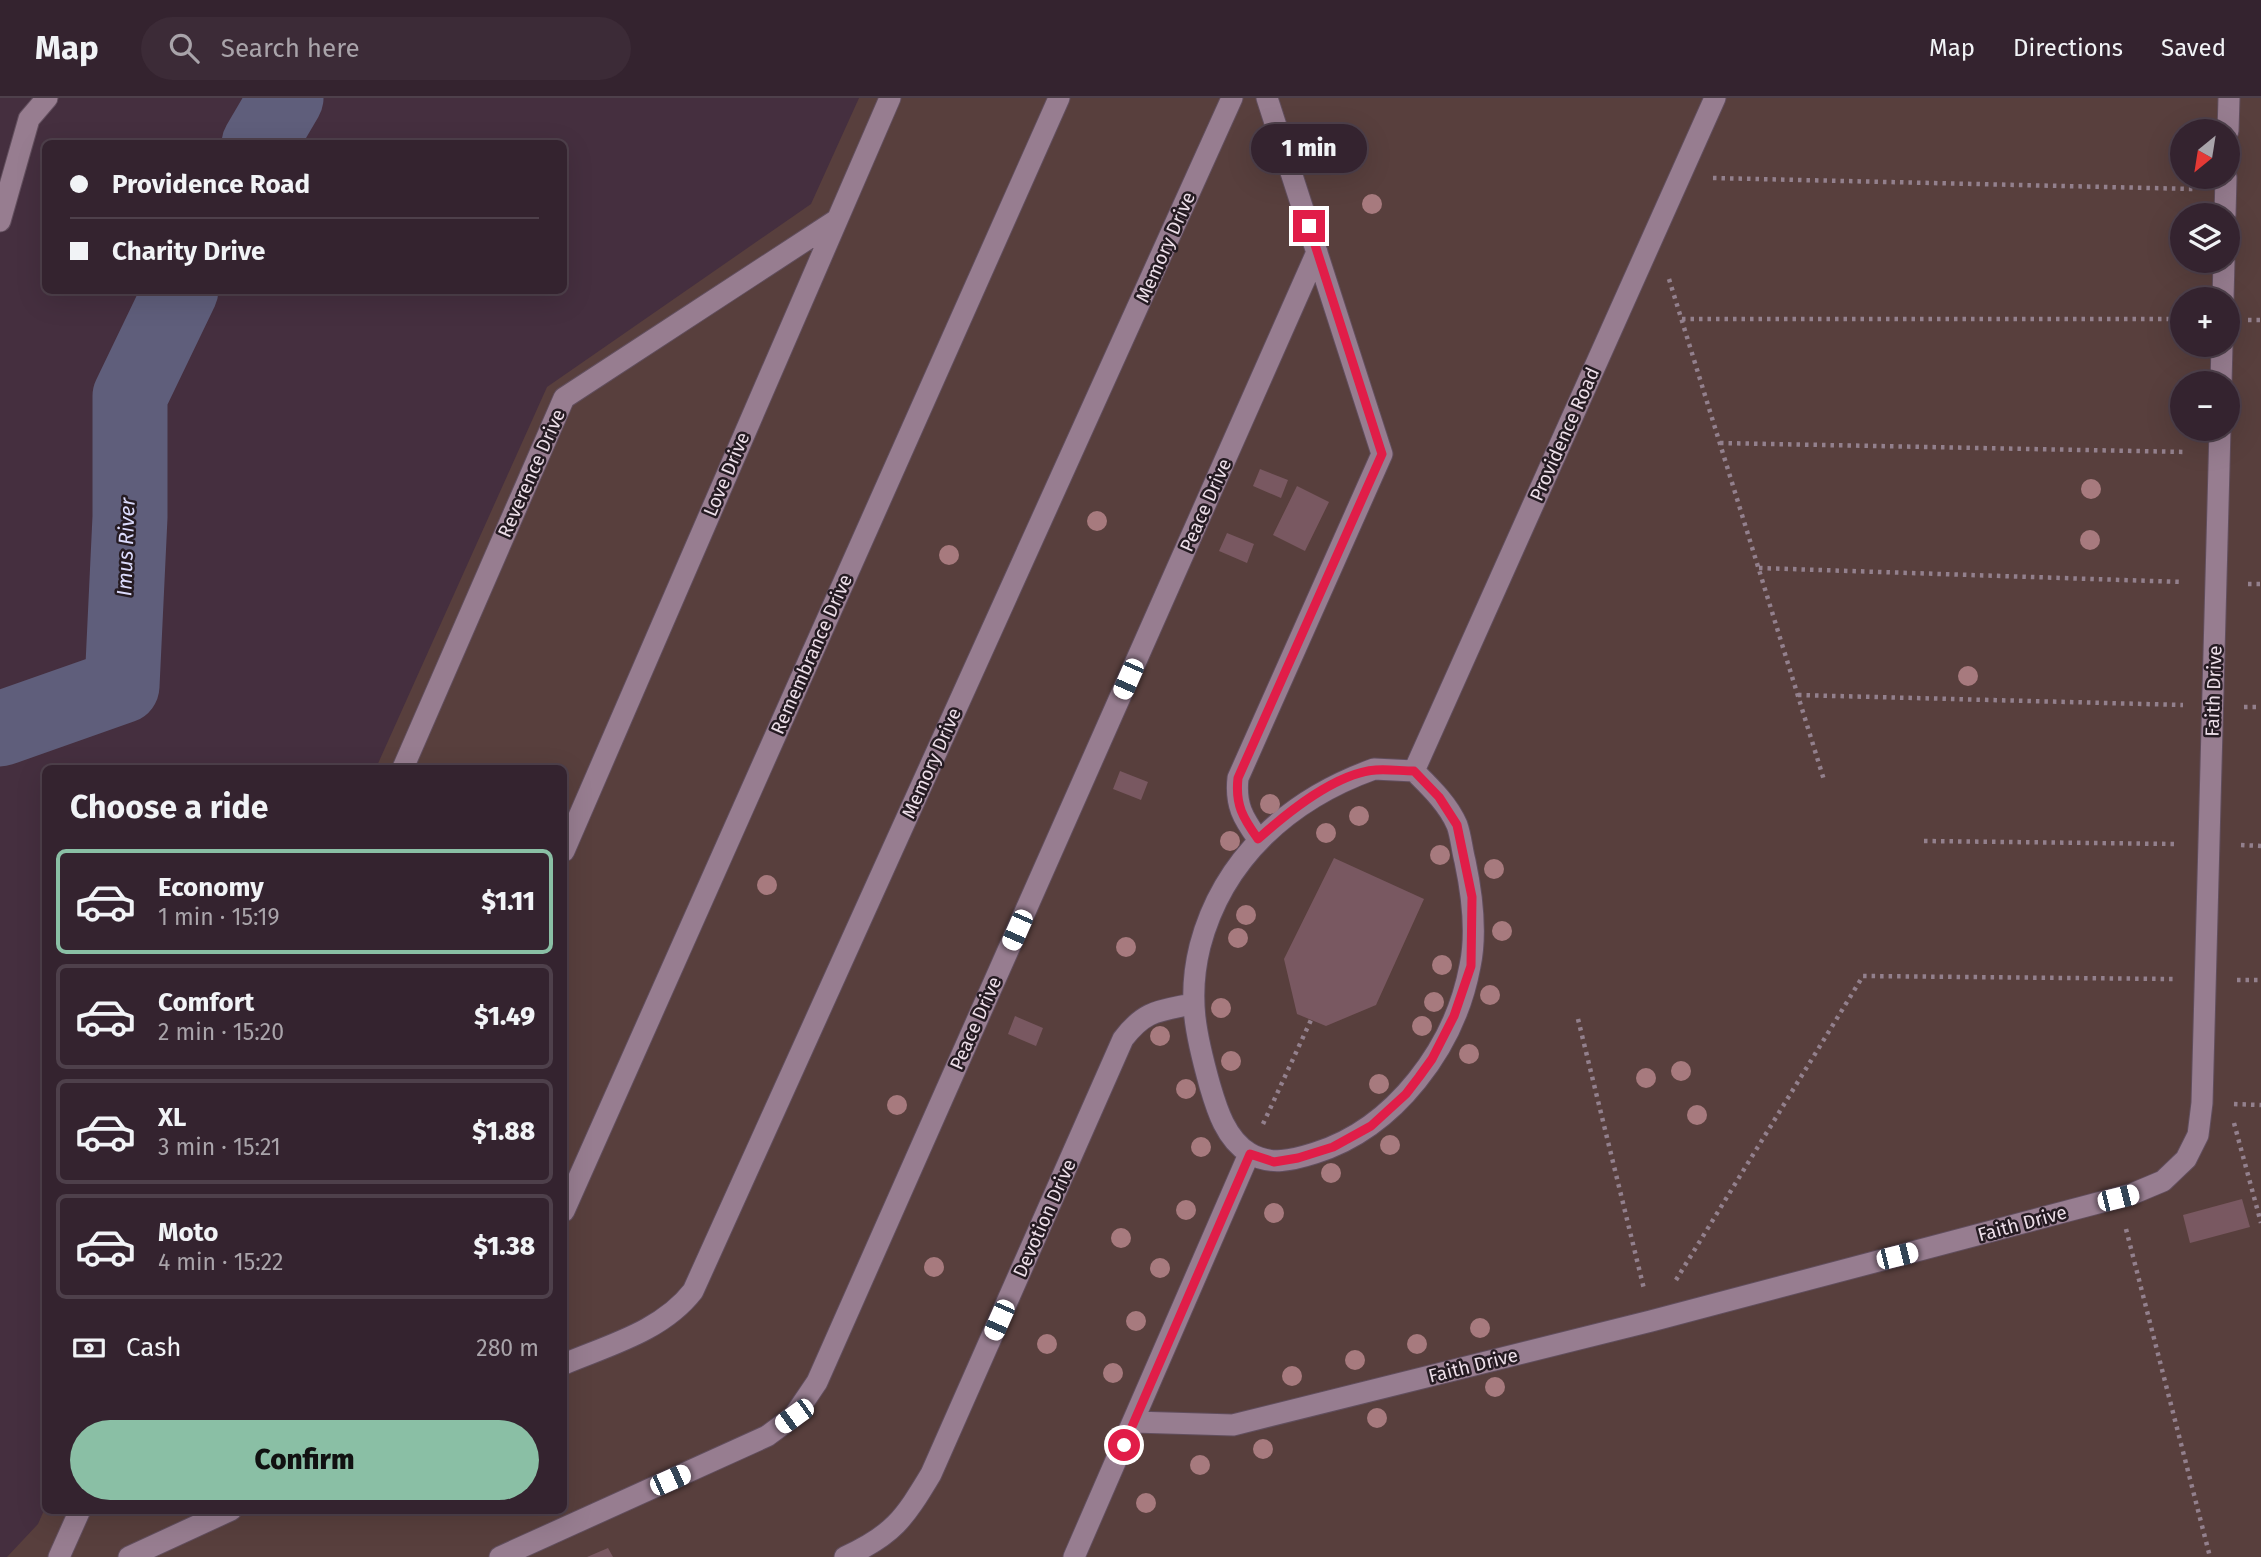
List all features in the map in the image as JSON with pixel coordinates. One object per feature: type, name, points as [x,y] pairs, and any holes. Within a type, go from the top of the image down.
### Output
[{"type":"street","points":[[0,221],[29,119],[47,98]]},
{"type":"street","name":"Love Drive","points":[[567,844],[890,98]]},
{"type":"street","name":"Remembrance Drive","points":[[567,1204],[1059,98]]},
{"type":"street","name":"Memory Drive","points":[[567,1363],[653,1326],[678,1311],[693,1291],[1232,98]]},
{"type":"street","points":[[1258,839],[1242,817],[1236,799],[1238,778],[1382,454],[1267,98]]},
{"type":"street","name":"Providence Road","points":[[1414,771],[1715,98]]},
{"type":"street","points":[[2228,119],[2229,98]]},
{"type":"street","name":"Reverence Drive","points":[[404,765],[564,398],[835,221]]},
{"type":"street","name":"Peace Drive","points":[[500,1557],[767,1436],[794,1416],[817,1382],[1317,252]]},
{"type":"street","name":"Faith Drive","points":[[1134,1422],[1234,1425],[1651,1321],[2118,1198],[2163,1181],[2186,1159],[2198,1135],[2202,1103],[2220,441]]},
{"type":"street","points":[[1374,769],[1414,771],[1439,797],[1457,825],[1472,897],[1471,966],[1454,1016],[1432,1059],[1419,1077],[1406,1094],[1371,1126],[1333,1147],[1298,1158],[1274,1162],[1250,1154],[1232,1139],[1216,1108],[1192,1004],[1193,975],[1205,928],[1226,882],[1258,839],[1292,810],[1339,782],[1374,769]]},
{"type":"street","name":"Devotion Drive","points":[[845,1557],[878,1542],[905,1516],[930,1474],[1123,1039],[1137,1020],[1156,1012],[1192,1004]]},
{"type":"street","points":[[1074,1557],[1250,1154]]},
{"type":"street","points":[[59,1557],[78,1514]]},
{"type":"street","points":[[129,1557],[222,1514]]},
{"type":"path","points":[[1680,177],[2170,182]]},
{"type":"path","points":[[1654,232],[1824,780]]},
{"type":"path","points":[[1682,319],[2170,319]]},
{"type":"path","points":[[1720,443],[2219,453]]},
{"type":"path","points":[[1759,568],[2261,584]]},
{"type":"path","points":[[1798,695],[2261,707]]},
{"type":"path","points":[[1924,841],[2261,846]]},
{"type":"path","points":[[1651,1321],[1863,976],[2261,980]]},
{"type":"path","points":[[1578,1019],[1651,1321]]},
{"type":"path","points":[[1250,1154],[1311,1020]]},
{"type":"path","points":[[2228,1104],[2261,1223]]},
{"type":"path","points":[[2118,1198],[2210,1557]]},
{"type":"shaded area","points":[[859,98],[2261,98],[2261,1557],[7,1557],[38,1524],[42,1514],[567,1514],[567,765],[377,765],[547,387],[811,204]]},
{"type":"building","points":[[1260,469],[1288,480],[1281,498],[1253,486]]},
{"type":"building","points":[[1297,486],[1329,502],[1305,551],[1273,535]]},
{"type":"building","points":[[1227,533],[1254,544],[1247,563],[1219,551]]},
{"type":"building","points":[[1120,771],[1148,782],[1141,800],[1113,789]]},
{"type":"building","points":[[1334,858],[1424,899],[1376,1005],[1326,1026],[1297,1014],[1284,959]]},
{"type":"building","points":[[1015,1016],[1043,1028],[1036,1046],[1008,1034]]},
{"type":"building","points":[[2242,1199],[2250,1227],[2190,1243],[2183,1215]]},
{"type":"building","points":[[608,1548],[613,1557],[587,1557]]},
{"type":"waterway","name":"Imus River","points":[[261,140],[286,98]]},
{"type":"waterway","name":"Imus River","points":[[0,729],[122,686],[130,517],[130,396],[179,294]]},
{"type":"route","points":[[1124,1445],[1250,1154],[1274,1162],[1298,1158],[1333,1147],[1371,1126],[1406,1094],[1432,1059],[1454,1016],[1471,966],[1472,897],[1457,825],[1439,797],[1414,771],[1374,769],[1339,782],[1292,810],[1258,839],[1242,817],[1236,799],[1238,778],[1382,454],[1309,226]]}]
